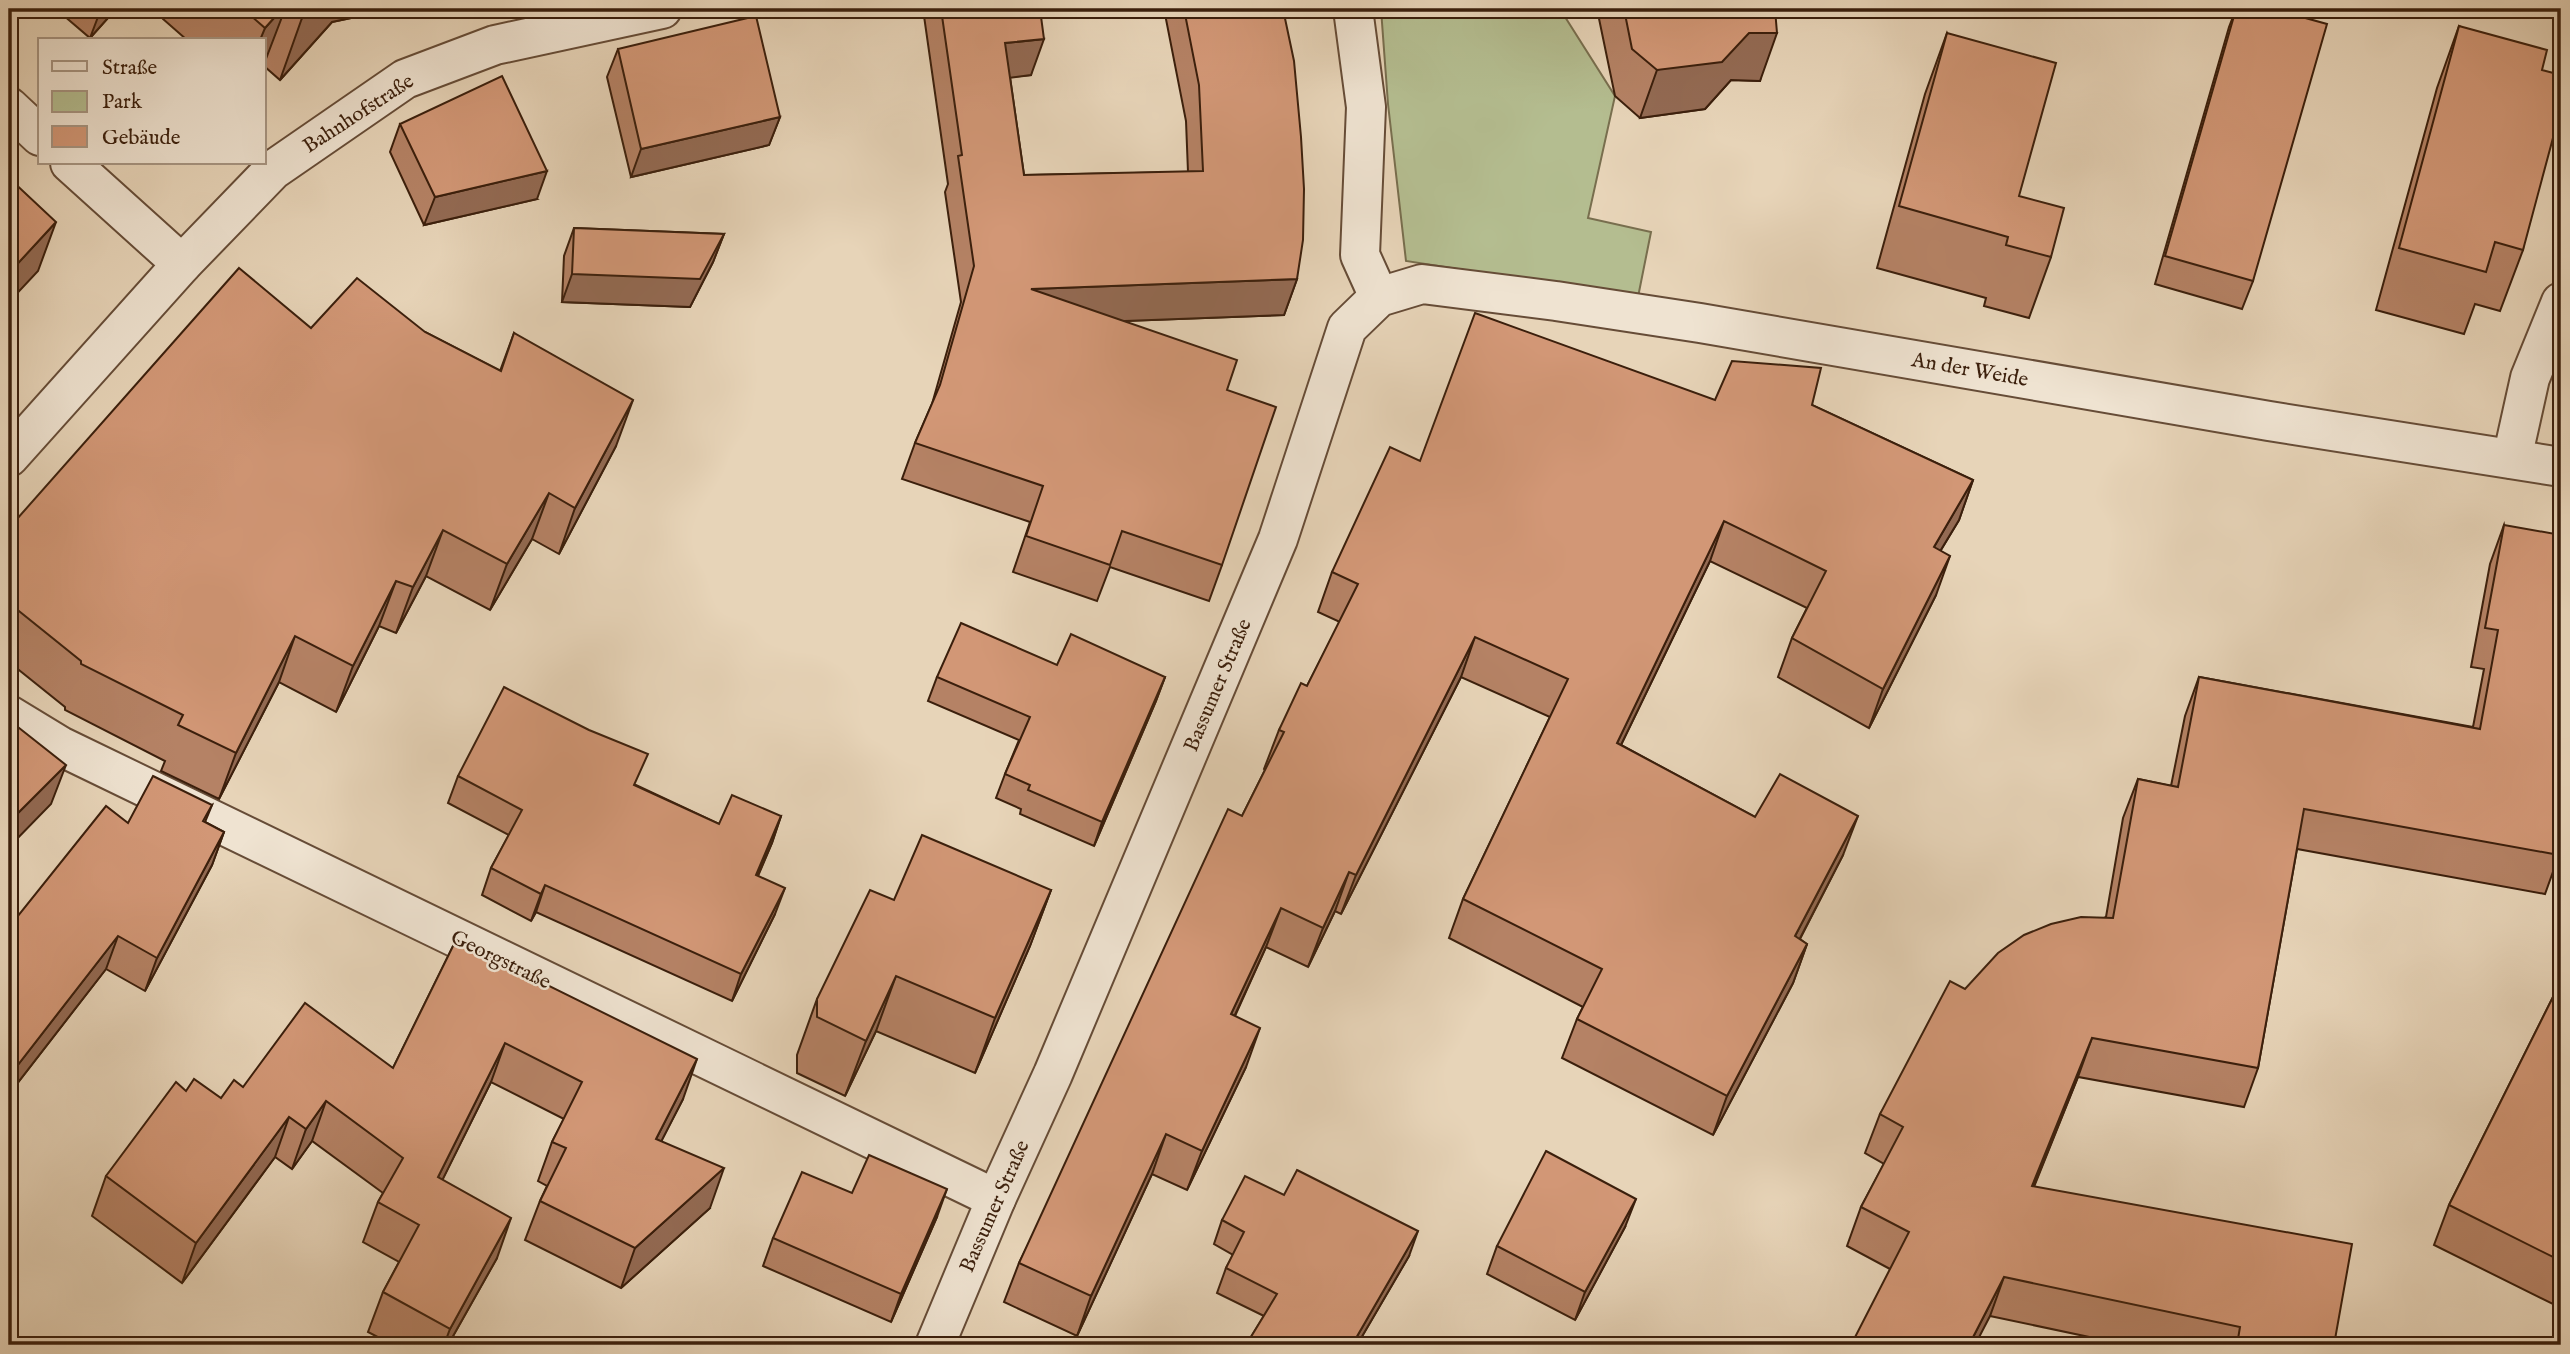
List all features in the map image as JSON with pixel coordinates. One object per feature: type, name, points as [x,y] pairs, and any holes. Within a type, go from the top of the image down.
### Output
[{"type":"street","name":"Bahnhofstraße","points":[[9,457],[182,264],[273,170],[405,79],[495,45],[662,9]]},
{"type":"street","points":[[1353,9],[1366,107],[1360,255],[1379,297]]},
{"type":"street","points":[[9,107],[38,134]]},
{"type":"street","points":[[71,164],[182,264]]},
{"type":"street","name":"An der Weide","points":[[1379,297],[1422,284],[1556,301],[1700,323],[2280,423],[2561,467]]},
{"type":"street","name":"Bassumer Straße","points":[[935,1345],[996,1199],[1054,1074],[1278,539],[1347,328],[1379,297]]},
{"type":"street","points":[[2512,459],[2530,377],[2561,302]]},
{"type":"street","name":"Georgstraße","points":[[9,715],[60,746],[996,1199]]},
{"type":"green space","points":[[1381,9],[1560,9],[1615,96],[1588,218],[1651,232],[1638,297],[1406,261],[1388,104]]},
{"type":"building","points":[[243,9],[282,9],[265,28]]},
{"type":"building","points":[[292,9],[311,9],[302,18]]},
{"type":"building","points":[[941,9],[1040,9],[1044,39],[1005,43],[1024,175],[1203,171],[1199,85],[1184,9],[1283,9],[1294,61],[1304,189],[1303,240],[1297,279],[1031,289],[1237,360],[1227,390],[1276,407],[1222,565],[1122,531],[1110,565],[1026,536],[1043,486],[915,443],[940,385],[974,266],[958,156],[962,155]]},
{"type":"building","points":[[1624,9],[1775,9],[1777,33],[1749,33],[1722,62],[1657,70],[1632,49]]},
{"type":"building","points":[[2236,9],[2273,9],[2327,24],[2253,281],[2165,256]]},
{"type":"building","points":[[756,16],[780,117],[641,149],[618,49]]},
{"type":"building","points":[[2459,26],[2547,50],[2542,70],[2561,75],[2561,108],[2523,250],[2495,242],[2486,272],[2399,248]]},
{"type":"building","points":[[1947,33],[2056,63],[2019,196],[2064,208],[2051,257],[2006,245],[2008,237],[1899,206]]},
{"type":"building","points":[[502,76],[547,171],[435,197],[400,124]]},
{"type":"building","points":[[9,178],[56,222],[9,273]]},
{"type":"building","points":[[574,228],[724,234],[700,279],[572,274]]},
{"type":"building","points":[[239,268],[311,328],[357,278],[425,332],[501,371],[514,333],[633,400],[575,508],[549,493],[507,564],[443,530],[413,587],[396,581],[353,666],[295,636],[236,753],[178,725],[183,715],[81,664],[81,661],[9,603],[9,528]]},
{"type":"building","points":[[1475,313],[1715,400],[1732,361],[1821,368],[1812,405],[1973,480],[1934,547],[1950,556],[1883,689],[1792,638],[1826,571],[1724,521],[1617,743],[1755,817],[1780,774],[1858,816],[1795,936],[1807,944],[1727,1096],[1577,1019],[1602,969],[1463,899],[1568,679],[1475,637],[1356,875],[1349,872],[1323,928],[1281,908],[1231,1014],[1260,1028],[1202,1151],[1166,1134],[1091,1296],[1019,1263],[1228,809],[1242,816],[1284,732],[1279,730],[1301,683],[1307,686],[1358,584],[1332,572],[1390,447],[1420,461]]},
{"type":"building","points":[[2504,525],[2561,535],[2559,855],[2304,809],[2258,1068],[2092,1038],[2032,1186],[2352,1244],[2334,1345],[2237,1345],[2240,1327],[2004,1277],[1969,1345],[1851,1345],[1909,1232],[1861,1207],[1903,1127],[1880,1114],[1950,981],[1965,989],[1998,953],[2024,935],[2051,924],[2081,917],[2113,918],[2138,779],[2178,787],[2199,677],[2480,729],[2498,630],[2485,628]]},
{"type":"building","points":[[961,623],[1057,665],[1071,634],[1165,677],[1102,822],[1028,790],[1030,785],[1005,774],[1030,717],[937,677]]},
{"type":"building","points":[[504,687],[589,730],[648,754],[634,785],[719,824],[732,795],[781,816],[756,875],[785,888],[741,974],[545,885],[541,894],[491,868],[522,810],[458,776]]},
{"type":"building","points":[[9,720],[66,765],[9,822]]},
{"type":"building","points":[[153,776],[212,805],[203,821],[224,832],[157,958],[118,936],[17,1066],[9,1060],[9,927],[106,806],[128,823]]},
{"type":"building","points":[[922,835],[1051,890],[995,1018],[896,976],[866,1041],[817,1017],[817,999],[870,890],[894,900]]},
{"type":"building","points":[[456,940],[697,1059],[656,1139],[724,1168],[635,1248],[540,1201],[566,1148],[552,1142],[582,1082],[505,1043],[438,1177],[511,1218],[450,1329],[383,1292],[419,1225],[378,1202],[403,1158],[326,1101],[306,1129],[289,1117],[196,1243],[106,1176],[176,1082],[186,1091],[194,1079],[221,1098],[234,1080],[243,1087],[305,1003],[393,1068]]},
{"type":"building","points":[[2561,981],[2561,1261],[2449,1205]]},
{"type":"building","points":[[1546,1151],[1636,1199],[1585,1292],[1497,1246]]},
{"type":"building","points":[[869,1155],[947,1189],[901,1294],[773,1238],[802,1172],[852,1193]]},
{"type":"building","points":[[1297,1170],[1418,1231],[1352,1345],[1246,1345],[1277,1294],[1226,1268],[1244,1232],[1222,1220],[1245,1176],[1284,1195]]}]
